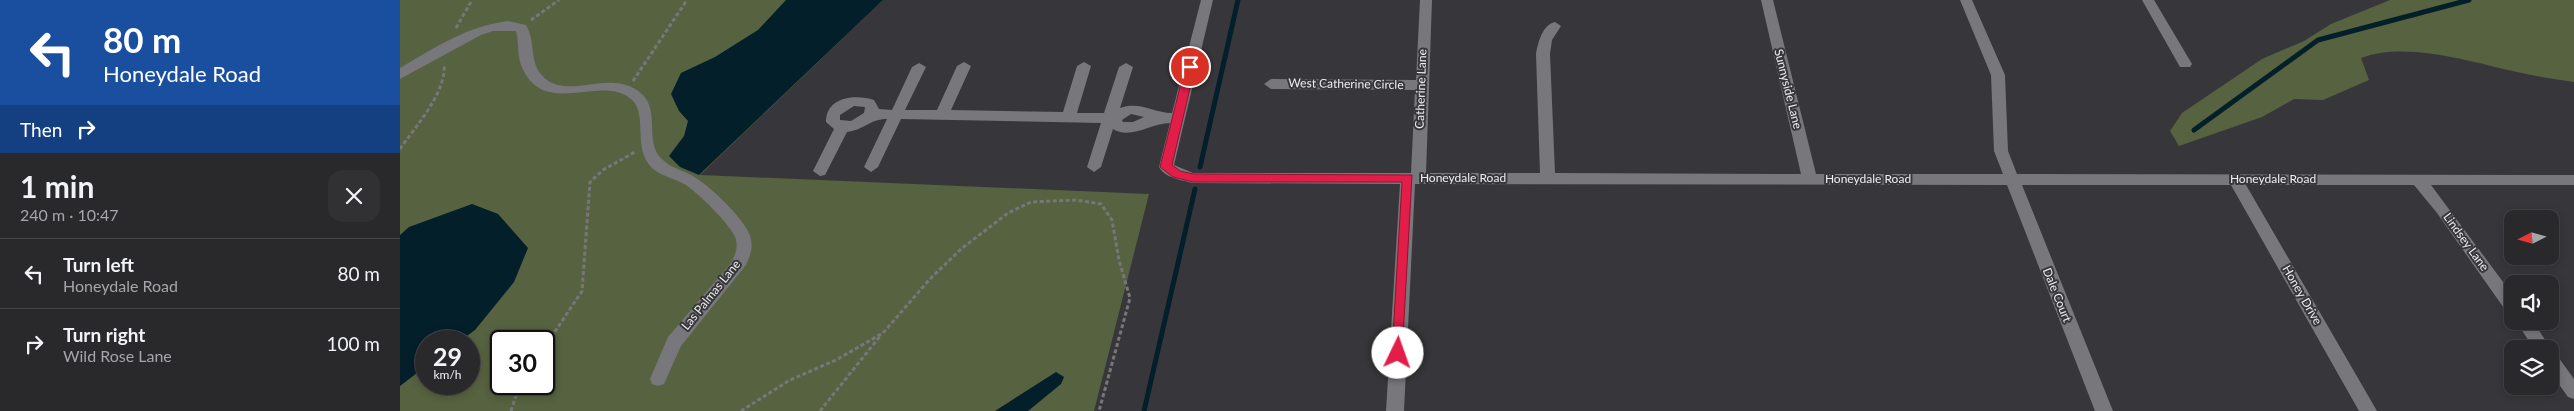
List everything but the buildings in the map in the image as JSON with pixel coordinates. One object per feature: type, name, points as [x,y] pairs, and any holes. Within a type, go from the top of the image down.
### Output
[{"type":"street","points":[[871,114],[872,106],[859,100],[846,103],[836,110],[832,118],[833,122],[842,127],[856,125],[871,114],[1069,115],[1112,118],[1119,127],[1135,127],[1156,118],[1178,118],[1207,0]]},
{"type":"street","name":"Catherine Lane","points":[[1395,411],[1426,0]]},
{"type":"street","name":"Sunnyside Lane","points":[[1767,0],[1810,179]]},
{"type":"street","name":"Dale Court","points":[[1966,0],[1998,75],[2001,151],[2104,411]]},
{"type":"street","points":[[2148,0],[2185,64]]},
{"type":"street","points":[[400,74],[484,27],[505,23],[520,28],[527,64],[542,84],[549,88],[560,90],[603,88],[627,90]]},
{"type":"street","points":[[1548,178],[1543,54],[1546,40],[1555,26]]},
{"type":"street","points":[[942,114],[964,66]]},
{"type":"street","points":[[1069,115],[1084,66]]},
{"type":"street","points":[[871,167],[919,67]]},
{"type":"street","points":[[1094,168],[1112,118],[1126,67]]},
{"type":"street","name":"West Catherine Circle","points":[[1271,84],[1421,85]]},
{"type":"street","name":"Las Palmas Lane","points":[[627,90],[641,100],[644,108],[648,146],[654,161],[661,167],[690,181],[703,190],[742,235],[744,245],[740,261],[732,273],[674,342],[658,379]]},
{"type":"street","name":"Honeydale Road","points":[[1178,118],[1166,167],[1177,174],[1193,178],[2574,180]]},
{"type":"street","points":[[820,172],[842,127]]},
{"type":"street","name":"Honey Drive","points":[[2235,179],[2368,411]]},
{"type":"street","name":"Lindsey Lane","points":[[2418,180],[2442,209],[2504,295]]},
{"type":"street","points":[[2559,371],[2574,392]]},
{"type":"path","points":[[520,28],[559,0]]},
{"type":"path","points":[[627,90],[687,0]]},
{"type":"path","points":[[400,149],[444,78],[446,69],[440,59],[444,49]]},
{"type":"path","points":[[555,332],[582,291],[590,182],[603,170],[648,146]]},
{"type":"path","points":[[820,411],[929,280],[961,249],[1008,213],[1030,202],[1076,200],[1101,204],[1112,220],[1119,260],[1130,298],[1099,411]]},
{"type":"path","points":[[741,411],[790,380],[836,360],[883,333]]},
{"type":"path","points":[[511,411],[516,395]]},
{"type":"green space","points":[[400,0],[883,0],[700,175],[1149,194],[1094,411],[400,411]]},
{"type":"green space","points":[[2390,0],[2574,0],[2574,82],[2437,54],[2397,51],[2378,53],[2361,58],[2369,80],[2323,100],[2294,99],[2262,117],[2179,146],[2170,131],[2182,113],[2262,59],[2304,41],[2331,24]]},
{"type":"water","points":[[786,0],[883,0],[699,175],[680,167],[669,156],[684,136],[688,121],[679,111],[671,94],[681,73],[715,57],[758,30]]},
{"type":"water","points":[[472,204],[498,214],[528,248],[514,282],[475,330],[415,330],[415,374],[400,386],[400,235],[409,227]]},
{"type":"water","points":[[1056,372],[1064,377],[1061,384],[1028,411],[995,411]]},
{"type":"waterway","points":[[1200,167],[1238,0]]},
{"type":"waterway","points":[[2194,130],[2318,40],[2469,0]]},
{"type":"waterway","points":[[1144,411],[1195,189]]},
{"type":"route","points":[[1190,67],[1166,167],[1177,174],[1193,178],[1408,178],[1398,353]]}]
